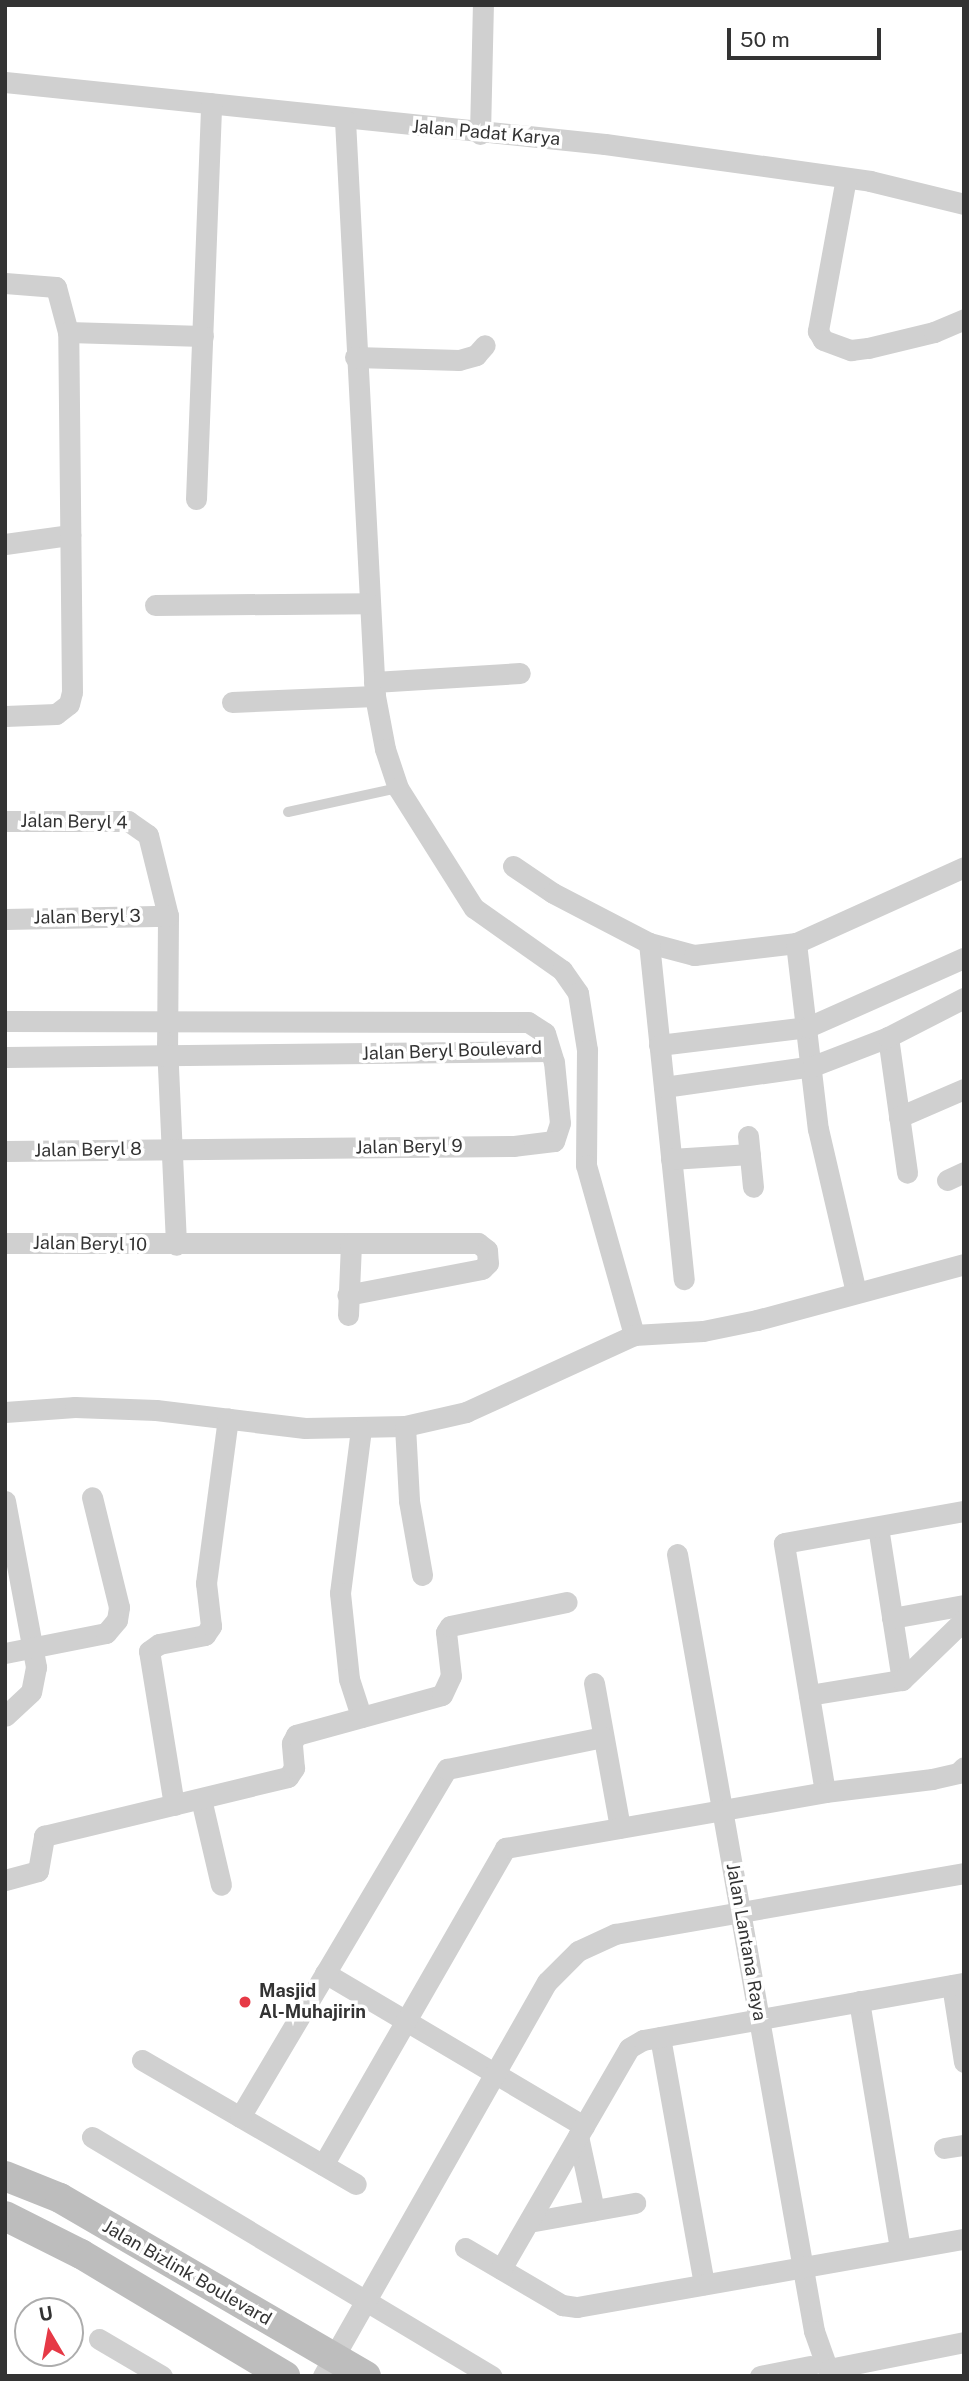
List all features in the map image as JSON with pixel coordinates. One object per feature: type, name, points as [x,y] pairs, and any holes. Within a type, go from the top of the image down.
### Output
[{"type":"street","points":[[480,134],[483,5]]},
{"type":"street","name":"Jalan Padat Karya","points":[[5,82],[480,134],[605,144],[846,178],[964,204]]},
{"type":"street","points":[[196,499],[211,103]]},
{"type":"street","points":[[345,120],[374,689],[398,788],[474,908],[562,970],[579,993],[587,1050],[586,1165],[634,1335]]},
{"type":"street","points":[[846,178],[818,331],[822,340],[851,350],[868,348],[934,332],[964,319]]},
{"type":"street","points":[[5,283],[56,286],[68,332],[70,535],[69,704],[56,714],[5,716]]},
{"type":"street","points":[[68,332],[203,336]]},
{"type":"street","points":[[355,357],[470,359],[485,345]]},
{"type":"street","points":[[5,544],[70,535]]},
{"type":"street","points":[[155,605],[369,603]]},
{"type":"street","points":[[232,702],[520,673]]},
{"type":"street","name":"Jalan Beryl 4","points":[[5,821],[128,821],[142,828],[163,881],[168,916]]},
{"type":"street","points":[[513,866],[553,893],[649,943],[694,955],[796,943],[964,866]]},
{"type":"street","points":[[168,916],[168,1037],[176,1245],[351,1243],[478,1243],[489,1257],[482,1269],[347,1305],[351,1243]]},
{"type":"street","name":"Jalan Beryl 3","points":[[5,919],[168,916]]},
{"type":"street","points":[[649,943],[684,1279]]},
{"type":"street","points":[[796,943],[824,1165],[856,1292]]},
{"type":"street","points":[[659,1045],[808,1027],[964,958]]},
{"type":"street","points":[[664,1087],[813,1066],[888,1037],[964,998]]},
{"type":"street","name":"Jalan Beryl Boulevard","points":[[5,1021],[168,1037],[550,1051],[545,1033],[528,1022],[168,1037],[5,1057]]},
{"type":"street","points":[[888,1037],[907,1173]]},
{"type":"street","name":"Jalan Beryl 9","points":[[171,1149],[544,1144],[554,1141],[560,1123],[550,1051]]},
{"type":"street","points":[[899,1117],[964,1088]]},
{"type":"street","points":[[671,1159],[749,1145],[753,1187]]},
{"type":"street","name":"Jalan Beryl 8","points":[[5,1152],[171,1149]]},
{"type":"street","name":"Jalan Beryl 10","points":[[5,1243],[176,1245]]},
{"type":"street","points":[[5,1412],[75,1407],[360,1429],[405,1426],[466,1412],[634,1335],[703,1331],[964,1264]]},
{"type":"street","points":[[174,1805],[149,1651],[159,1644],[205,1635],[211,1626],[206,1583],[228,1418]]},
{"type":"street","points":[[405,1426],[409,1502],[422,1575]]},
{"type":"street","points":[[360,1429],[340,1593],[349,1679],[361,1717]]},
{"type":"street","points":[[5,1653],[106,1633],[117,1620],[119,1607],[92,1497]]},
{"type":"street","points":[[5,1501],[10,1553],[36,1667],[32,1692],[5,1716]]},
{"type":"street","points":[[825,1792],[784,1543],[964,1511]]},
{"type":"street","points":[[878,1527],[902,1680]]},
{"type":"street","name":"Jalan Lantana Raya","points":[[677,1554],[804,2267],[820,2372]]},
{"type":"street","points":[[5,1880],[38,1871],[44,1836],[288,1777],[294,1768],[293,1737],[442,1696],[451,1676],[446,1632],[450,1626],[567,1602]]},
{"type":"street","points":[[892,1618],[964,1605]]},
{"type":"street","points":[[809,1695],[902,1680],[964,1620]]},
{"type":"street","points":[[594,1683],[620,1828]]},
{"type":"street","points":[[240,2117],[447,1769],[603,1737]]},
{"type":"street","points":[[323,2165],[505,1848],[825,1792],[932,1779],[958,1773],[964,1767]]},
{"type":"street","points":[[201,1799],[221,1885]]},
{"type":"street","points":[[329,2367],[362,2302],[547,1982],[578,1951],[615,1934],[964,1873]]},
{"type":"street","points":[[325,1973],[494,2073],[581,2131],[594,2210]]},
{"type":"street","points":[[501,2269],[629,2048],[660,2037],[958,1984],[964,2062]]},
{"type":"street","points":[[859,2001],[900,2250]]},
{"type":"street","points":[[660,2037],[704,2284]]},
{"type":"street","points":[[142,2060],[356,2184]]},
{"type":"street","points":[[92,2137],[362,2302],[492,2376]]},
{"type":"street","name":"Jalan Bizlink Boulevard","points":[[5,2176],[60,2199],[329,2367],[366,2376]]},
{"type":"street","points":[[528,2222],[635,2203]]},
{"type":"street","name":"Jalan Bizlink Boulevard","points":[[5,2216],[81,2254],[285,2376]]},
{"type":"street","points":[[465,2248],[562,2305],[577,2307],[964,2239]]},
{"type":"street","points":[[99,2339],[162,2376]]},
{"type":"street","points":[[760,2376],[820,2372],[964,2342]]},
{"type":"lane","points":[[288,812],[398,788]]},
{"type":"place","name":"Masjid Al-Muhajirin","points":[[245,2002]]}]
